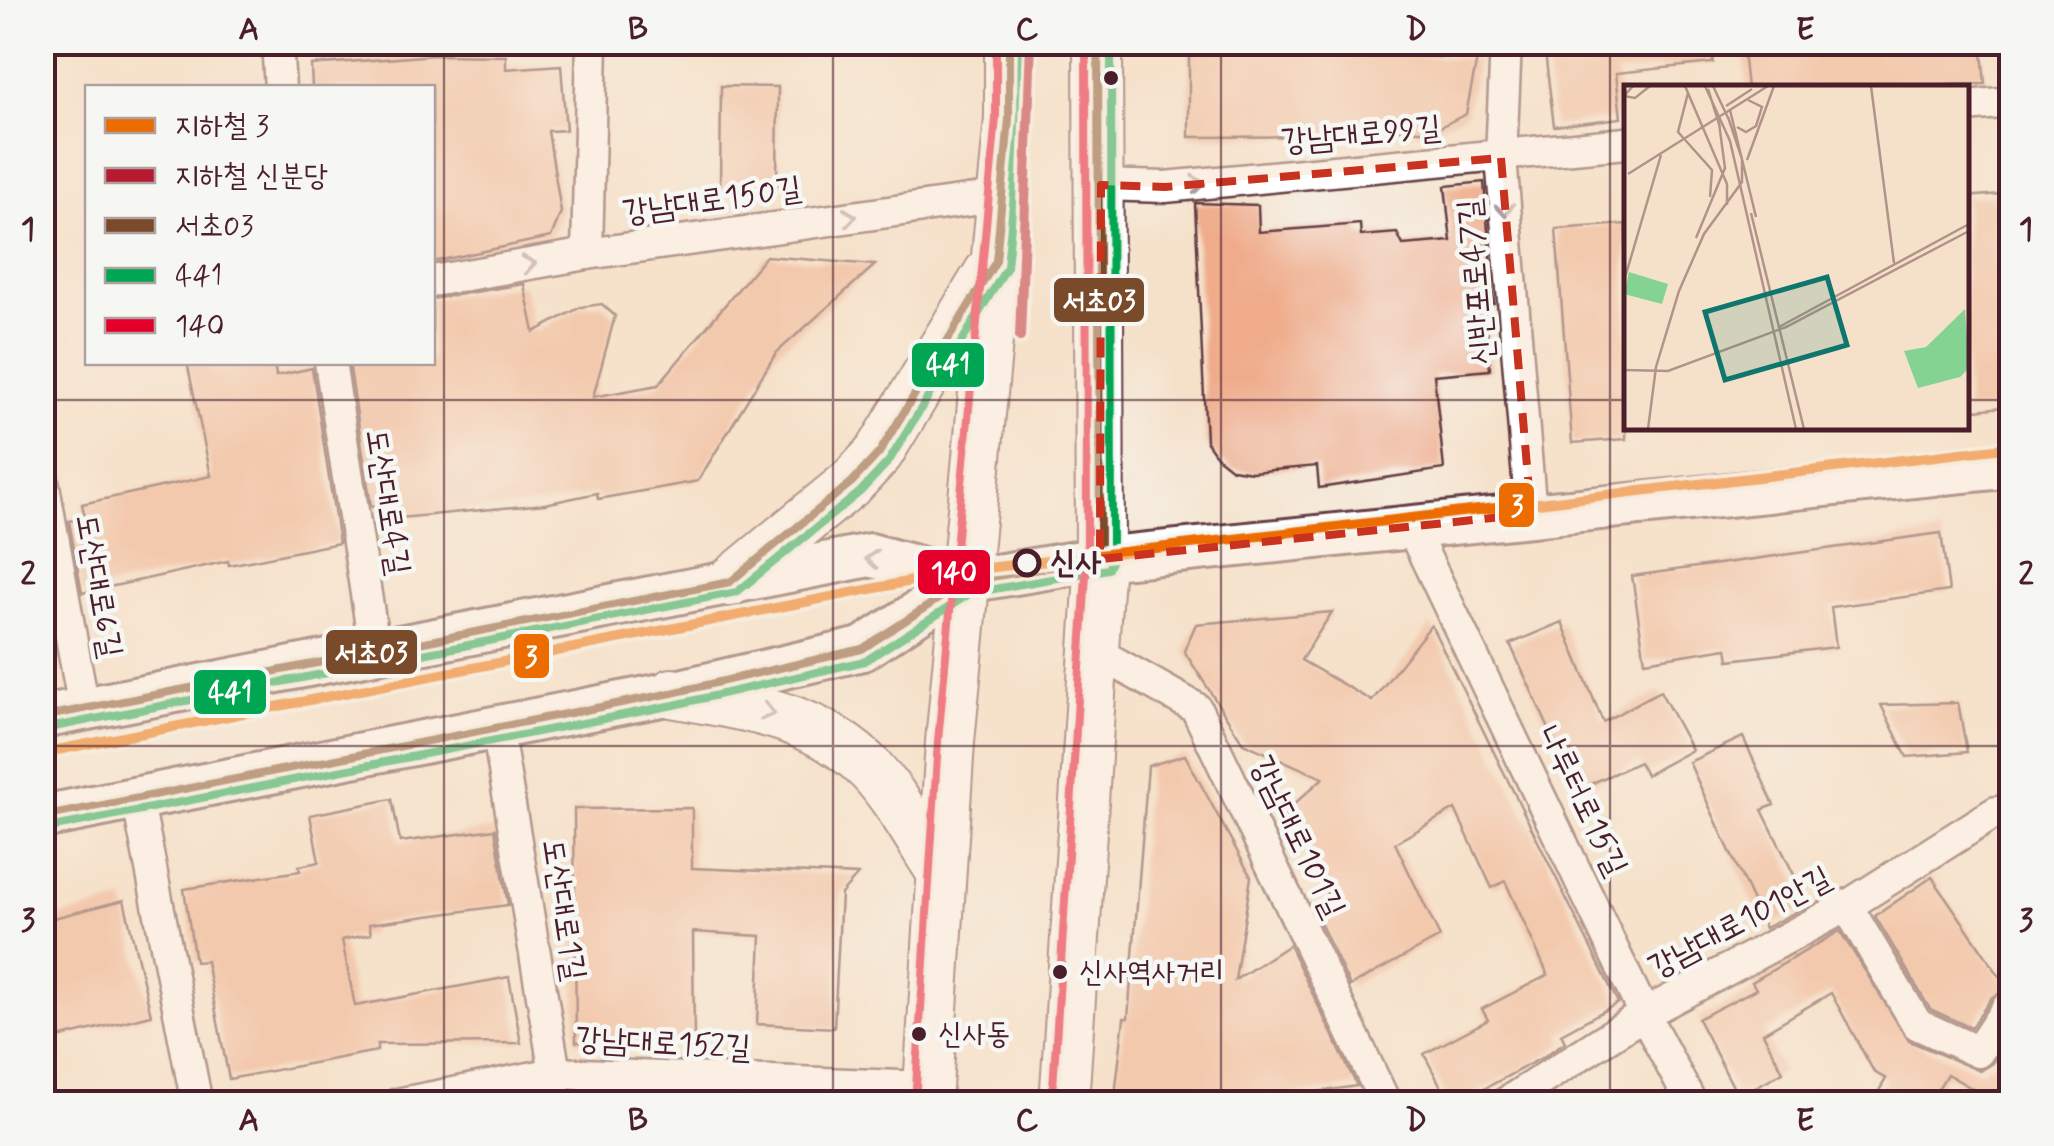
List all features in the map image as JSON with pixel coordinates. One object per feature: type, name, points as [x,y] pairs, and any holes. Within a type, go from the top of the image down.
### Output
[{"type":"main road","points":[[927,1095],[941,872],[1003,196],[1009,42]]},
{"type":"main road","points":[[1064,1104],[1100,559],[1098,42]]},
{"type":"main road","points":[[730,582],[852,482],[880,453],[996,261]]},
{"type":"main road","points":[[42,817],[672,693],[862,649],[966,581],[1100,559],[2012,466]]},
{"type":"main road","points":[[42,717],[870,555],[966,581]]},
{"type":"main road","points":[[672,693],[777,713],[808,724],[840,743],[873,772],[941,872]]},
{"type":"street","points":[[587,254],[592,42]]},
{"type":"street","name":"신반포로47길","points":[[1506,42],[1500,158],[1532,514]]},
{"type":"street","points":[[271,47],[279,85]]},
{"type":"street","points":[[1969,106],[2012,102]]},
{"type":"street","name":"강남대로99길","points":[[1101,185],[1165,187],[1624,143]]},
{"type":"street","name":"강남대로150길","points":[[435,280],[587,254],[1003,196]]},
{"type":"street","name":"도산대로4길","points":[[330,365],[375,652]]},
{"type":"street","name":"도산대로6길","points":[[42,475],[84,709]]},
{"type":"street","name":"나루터로15길","points":[[1412,528],[1644,1014],[1692,1104]]},
{"type":"street","name":"강남대로101길","points":[[1093,650],[1196,708],[1386,1104]]},
{"type":"street","name":"도산대로1길","points":[[497,728],[554,1088]]},
{"type":"street","points":[[137,797],[197,1104]]},
{"type":"street","name":"강남대로101안길","points":[[1504,1104],[1644,1014],[1847,906],[1996,812],[2012,812]]},
{"type":"street","points":[[1847,906],[1917,1024],[1978,1052],[2007,1008],[2012,1010]]},
{"type":"street","name":"강남대로152길","points":[[397,1104],[554,1088],[927,1095]]},
{"type":"highlighted area","points":[[1501,158],[1531,514],[1100,559],[1101,185],[1165,187]]},
{"type":"building","points":[[1189,42],[1309,42],[1370,46],[1369,53],[1477,59],[1466,114],[1430,132],[1367,126],[1367,136],[1189,137]]},
{"type":"building","points":[[1711,42],[1713,63],[1616,73],[1621,118],[1554,126],[1544,44]]},
{"type":"building","points":[[1742,42],[1981,42],[1985,84],[1926,85],[1747,85]]},
{"type":"building","points":[[435,55],[506,56],[506,69],[561,65],[566,130],[548,131],[561,212],[551,237],[435,261],[435,85],[312,85],[311,65]]},
{"type":"building","points":[[721,86],[778,87],[777,189],[720,188]]},
{"type":"building","points":[[1484,182],[1494,304],[1485,305],[1490,370],[1434,375],[1444,469],[1319,488],[1317,466],[1252,472],[1232,469],[1218,458],[1206,441],[1195,203],[1258,205],[1259,232],[1360,224],[1361,236],[1397,233],[1403,245],[1451,241],[1445,186]]},
{"type":"building","points":[[2012,193],[2012,406],[1969,411],[1969,197]]},
{"type":"building","points":[[1624,224],[1626,439],[1572,443],[1556,229]]},
{"type":"building","points":[[766,256],[875,265],[776,353],[698,481],[598,499],[597,493],[545,504],[400,518],[371,506],[349,365],[435,365],[435,299],[524,284],[534,332],[581,307],[602,304],[615,316],[593,397],[658,385]]},
{"type":"building","points":[[188,365],[274,365],[276,376],[312,368],[339,543],[229,565],[228,561],[82,593],[69,521],[85,518],[82,504],[211,476]]},
{"type":"building","points":[[1941,533],[1949,591],[1831,607],[1836,647],[1729,660],[1727,648],[1645,661],[1632,576]]},
{"type":"building","points":[[1332,612],[1301,660],[1372,701],[1431,625],[1618,1003],[1561,1034],[1565,1042],[1543,1057],[1456,1104],[1450,1104],[1424,1054],[1488,1020],[1482,1009],[1548,975],[1505,881],[1492,888],[1455,809],[1395,843],[1440,937],[1350,986],[1316,914],[1333,904],[1283,814],[1323,778],[1243,743],[1184,651],[1196,624]]},
{"type":"building","points":[[1562,622],[1603,722],[1660,691],[1692,750],[1646,775],[1639,762],[1577,790],[1510,644]]},
{"type":"building","points":[[1958,703],[1967,752],[1907,757],[1881,705]]},
{"type":"building","points":[[1743,737],[1774,805],[1762,810],[1809,905],[1765,928],[1689,762]]},
{"type":"building","points":[[1185,755],[1251,877],[1235,980],[1289,945],[1357,1086],[1235,1104],[1114,1104],[1124,1018],[1128,1018],[1148,766]]},
{"type":"building","points":[[392,799],[400,842],[495,829],[508,905],[369,924],[371,934],[342,940],[355,1006],[509,977],[521,1043],[377,1044],[377,1051],[229,1079],[206,961],[195,962],[184,889],[300,871],[299,866],[319,862],[310,815]]},
{"type":"building","points":[[692,808],[692,868],[858,875],[841,894],[834,1028],[757,1024],[761,936],[693,932],[694,1041],[576,1042],[574,809]]},
{"type":"building","points":[[1932,877],[2009,990],[1992,997],[1971,1028],[1930,1009],[1875,916]]},
{"type":"building","points":[[124,900],[151,1015],[42,1042],[42,921]]},
{"type":"building","points":[[1840,931],[1909,1041],[1980,1071],[1993,1063],[2012,1035],[2012,1104],[1999,1104],[1947,1074],[1929,1104],[1871,1104],[1886,1079],[1874,1072],[1831,993],[1763,1033],[1783,1072],[1738,1096],[1698,1019],[1756,989],[1752,982]]},
{"type":"metro line","name":"신분당","points":[[1020,337],[1031,42]]},
{"type":"metro line","name":"3","points":[[42,753],[962,571],[2012,447]]},
{"type":"transit line","name":"140","points":[[915,1103],[938,741],[996,118],[996,42]]},
{"type":"transit line","name":"서초03","points":[[42,717],[730,582],[852,482],[879,453],[996,261],[1009,119],[1009,42]]},
{"type":"transit line","name":"441","points":[[44,729],[737,592],[860,492],[889,461],[1007,267],[1021,120],[1022,42]]},
{"type":"transit line","name":"140","points":[[1052,1103],[1087,559],[1086,42]]},
{"type":"transit line","name":"서초03","points":[[1098,42],[1100,559]]},
{"type":"transit line","name":"441","points":[[44,829],[674,705],[865,661],[971,593],[1108,569],[1112,559],[1111,42]]},
{"type":"transit line","name":"서초03","points":[[42,817],[672,693],[862,649],[966,581],[1100,559]]},
{"type":"place","name":"신사","points":[[1027,563]]},
{"type":"place","name":"신사역사거리","points":[[1060,972]]},
{"type":"place","name":"신사동","points":[[919,1034]]}]
